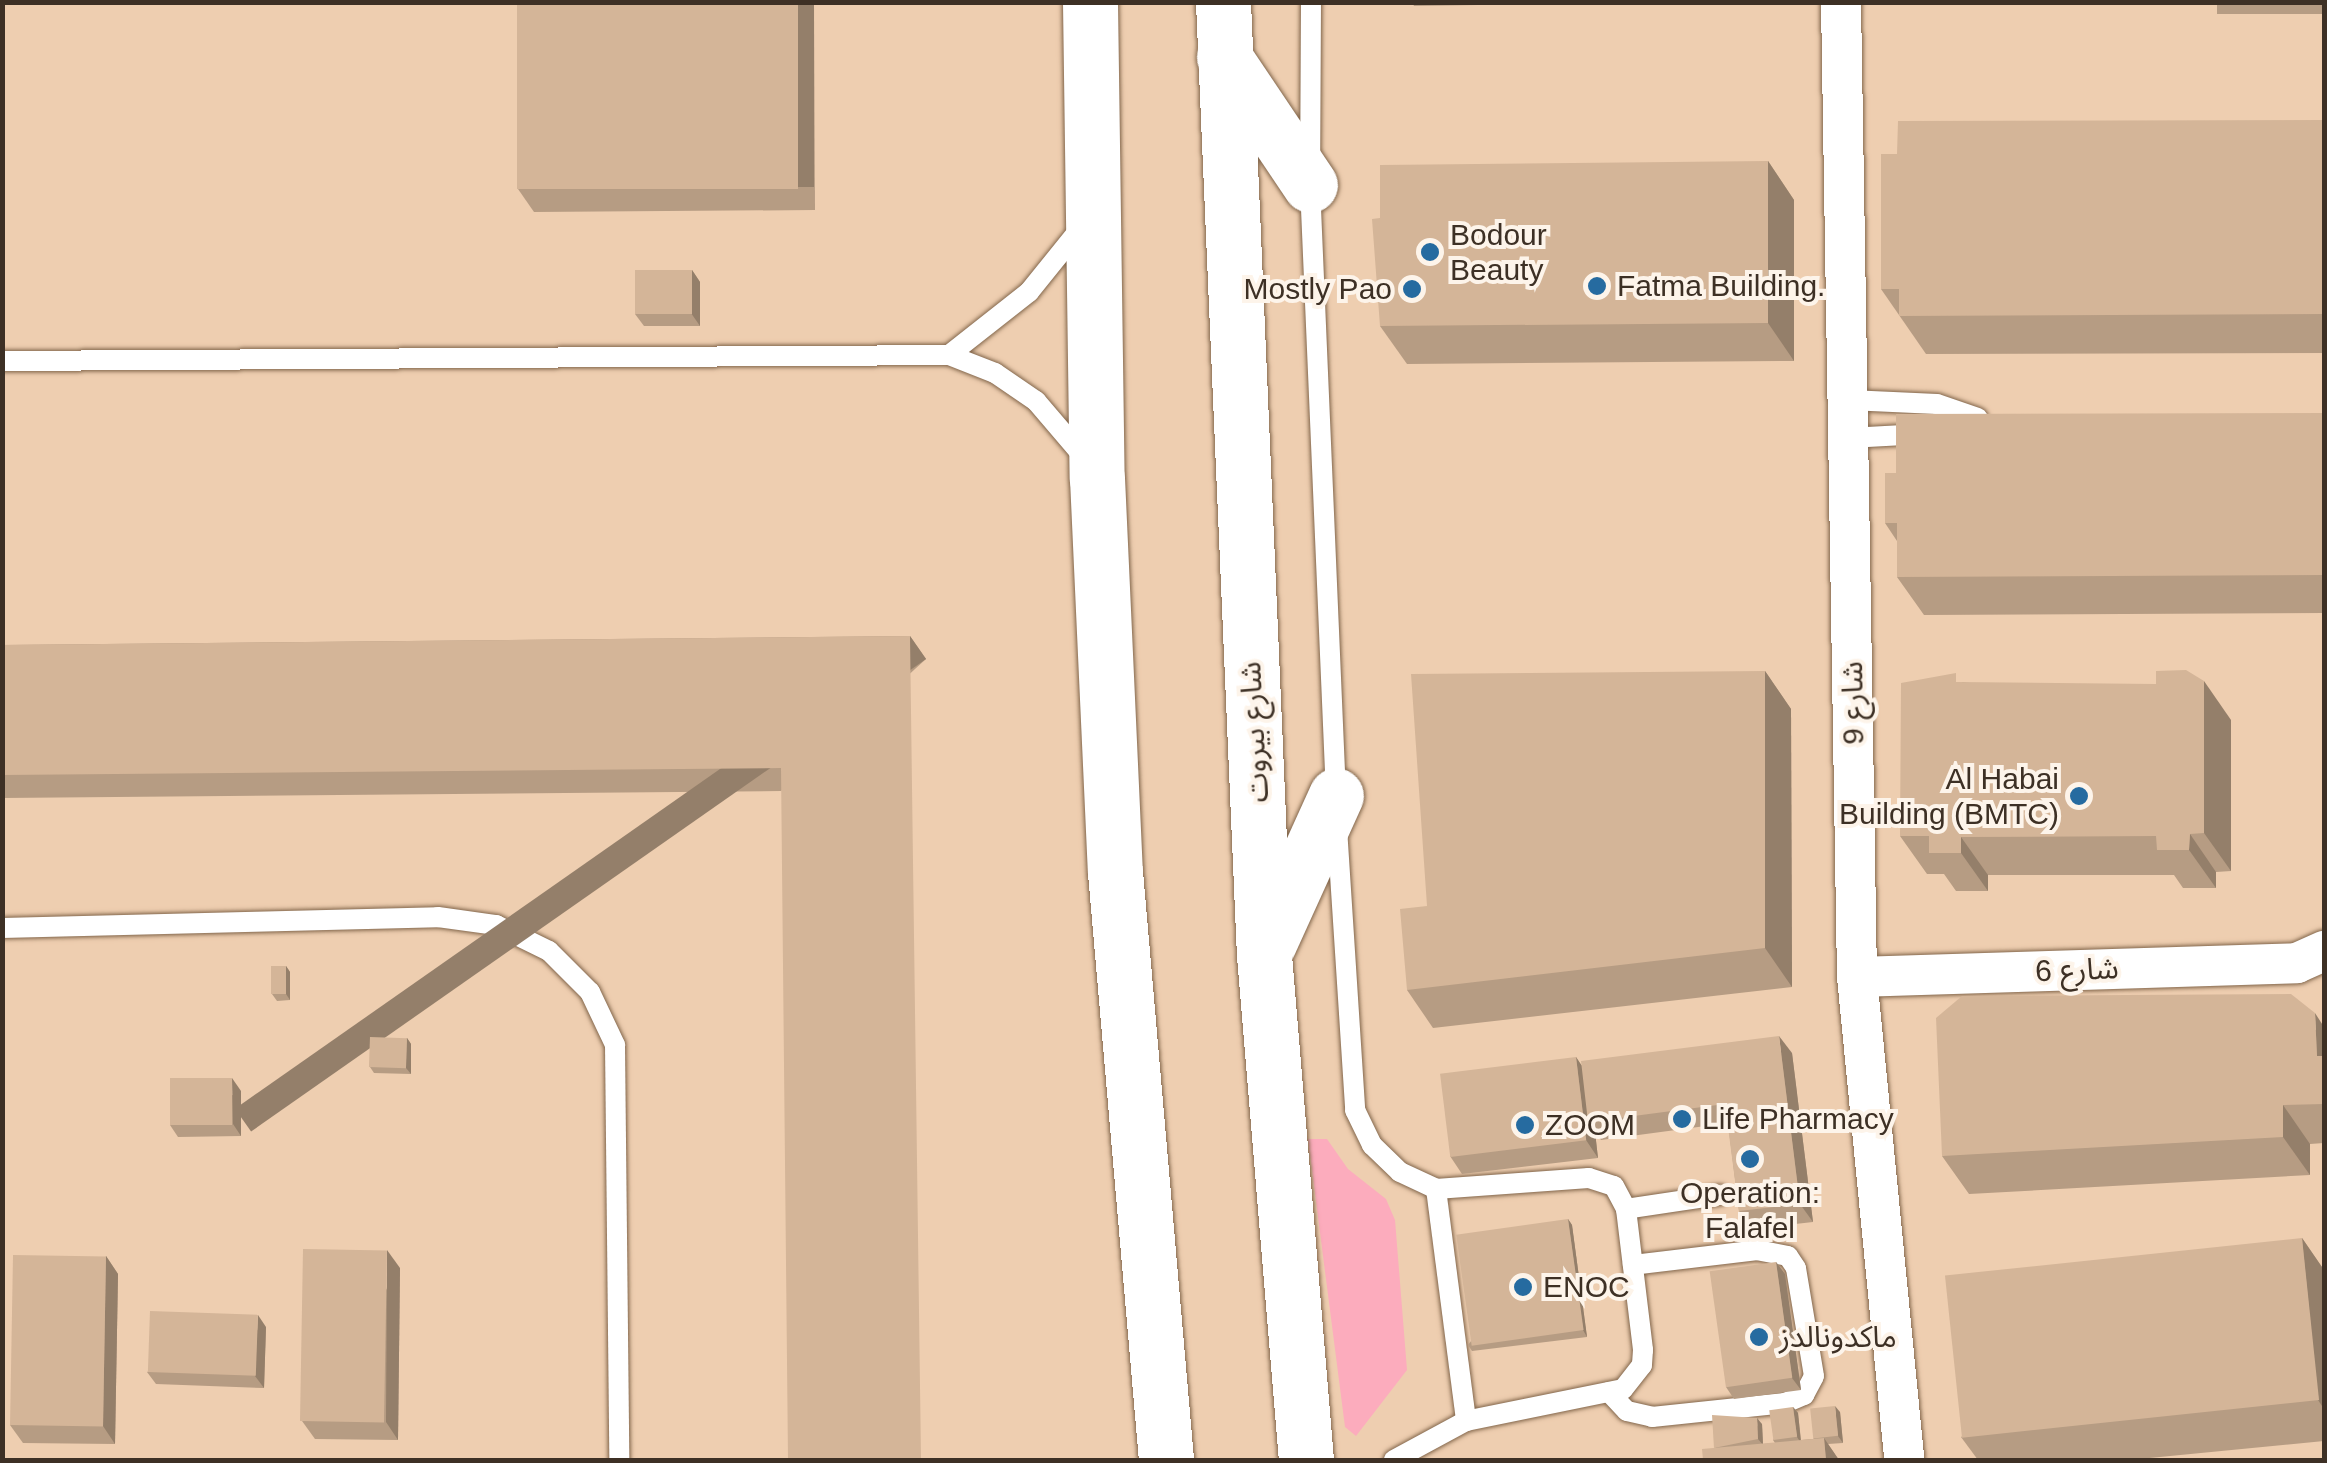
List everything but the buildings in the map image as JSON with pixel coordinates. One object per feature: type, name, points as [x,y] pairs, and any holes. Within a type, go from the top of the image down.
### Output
[{"type":"main road","points":[[1090,2],[1097,478],[1128,1072],[1166,1460]]},
{"type":"main road","name":"شارع بيروت","points":[[1223,2],[1264,955],[1306,1460]]},
{"type":"main road","points":[[1224,56],[1310,185]]},
{"type":"main road","points":[[1264,955],[1336,795]]},
{"type":"street","name":"شارع 9","points":[[1841,2],[1856,977],[1904,1460]]},
{"type":"street","name":"شارع 6","points":[[1856,977],[2315,963]]},
{"type":"lane","points":[[1310,2],[1310,185],[1336,795],[1355,1110],[1386,1158],[1436,1189],[1589,1178],[1614,1186],[1626,1209],[1642,1365],[1635,1379],[1608,1392],[1466,1421],[1394,1460]]},
{"type":"lane","points":[[949,355],[1030,292],[1092,212]]},
{"type":"lane","points":[[2,361],[949,355],[995,374],[1036,401],[1072,436],[1097,478]]},
{"type":"lane","points":[[1937,404],[1986,418],[1933,433],[1849,419],[1937,404]]},
{"type":"lane","points":[[2,928],[438,917],[496,925],[548,950],[590,992],[615,1045],[619,1460]]},
{"type":"lane","points":[[1436,1189],[1466,1421]]},
{"type":"lane","points":[[1626,1209],[1720,1195]]},
{"type":"lane","points":[[1608,1392],[1627,1411],[1652,1417],[1784,1404],[1804,1394],[1814,1376],[1796,1268],[1788,1256],[1758,1250],[1633,1265]]},
{"type":"shaded area","points":[[1308,1139],[1327,1139],[1348,1169],[1386,1199],[1395,1220],[1407,1370],[1356,1436],[1345,1427]]},
{"type":"place","name":"Bodour Beauty","points":[[1430,252]]},
{"type":"place","name":"Fatma Building.","points":[[1597,286]]},
{"type":"place","name":"Mostly Pao","points":[[1412,289]]},
{"type":"place","name":"Al Habai Building (BMTC)","points":[[2079,796]]},
{"type":"place","name":"Life Pharmacy","points":[[1682,1119]]},
{"type":"place","name":"ZOOM","points":[[1525,1125]]},
{"type":"place","name":"Operation: Falafel","points":[[1750,1159]]},
{"type":"place","name":"ENOC","points":[[1523,1287]]},
{"type":"place","name":"ماكدونالدز","points":[[1759,1337]]}]
